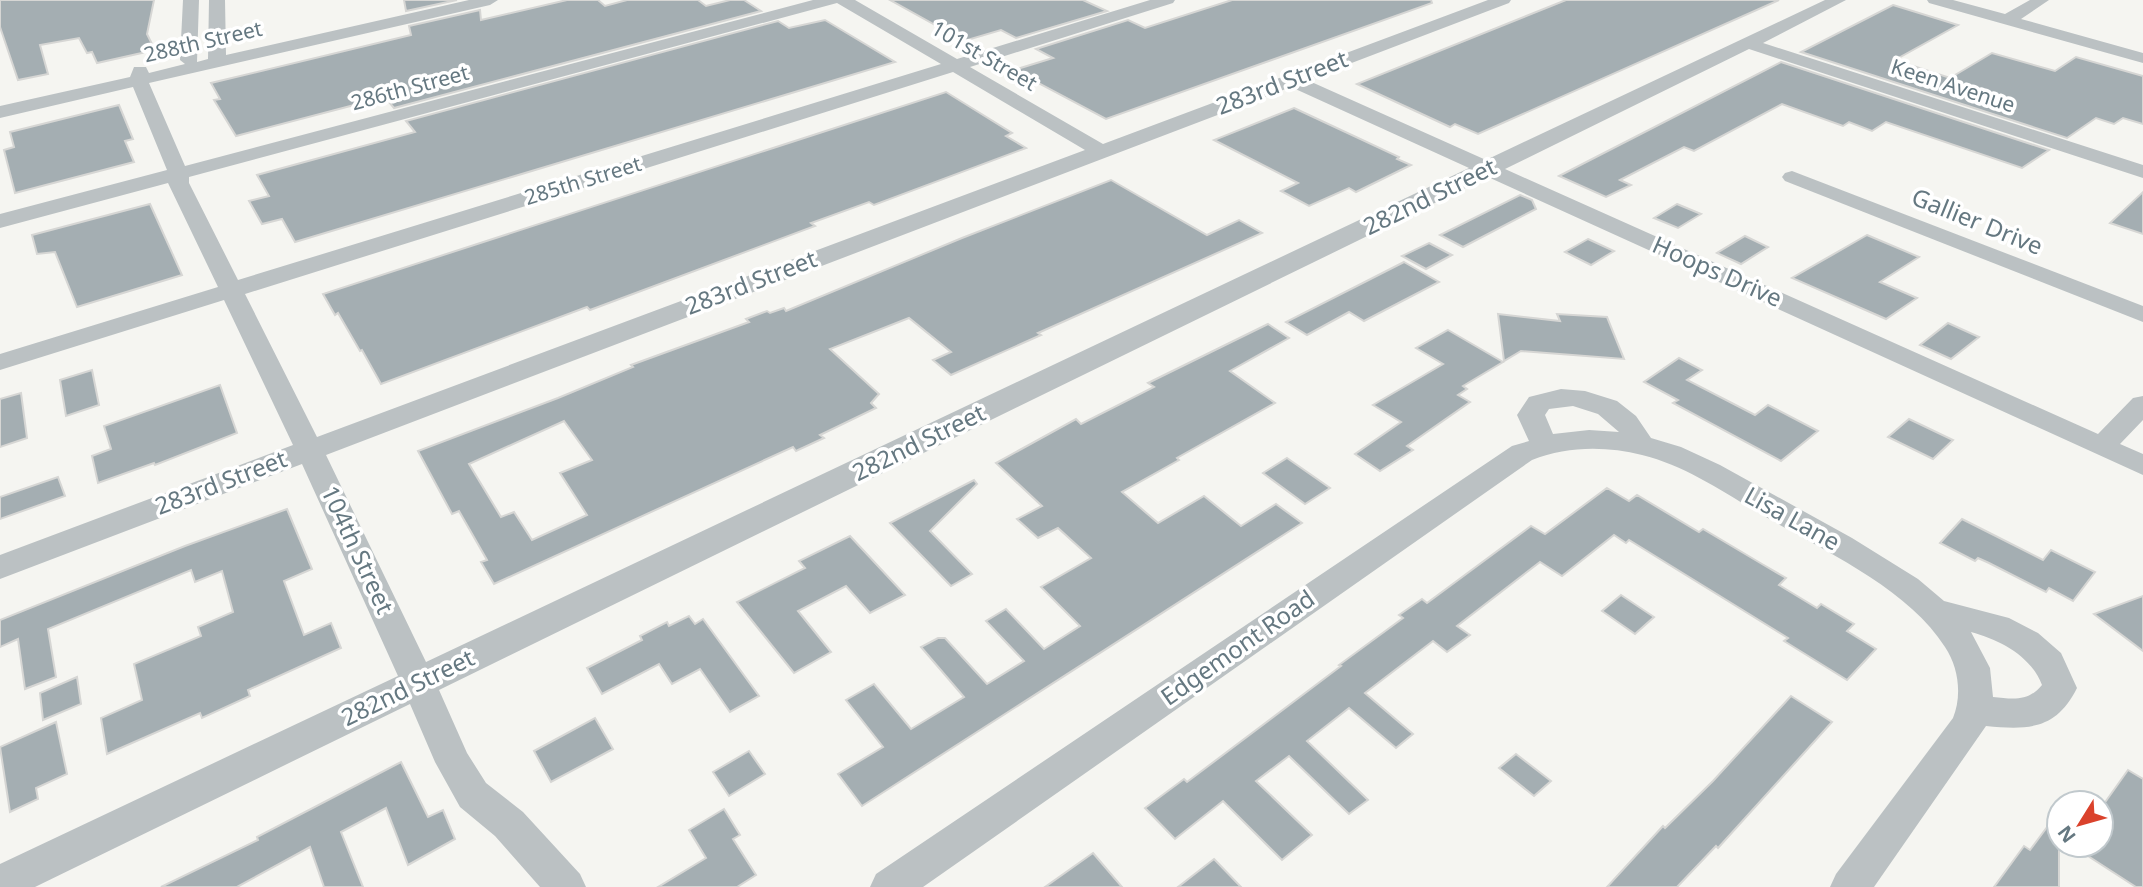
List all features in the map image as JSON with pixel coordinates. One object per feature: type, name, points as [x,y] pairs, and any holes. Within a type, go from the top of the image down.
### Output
[{"type":"street","points":[[189,60],[191,0]]},
{"type":"street","points":[[216,0],[217,58]]},
{"type":"street","name":"288th Street","points":[[414,14],[456,0]]},
{"type":"street","name":"288th Street","points":[[0,112],[217,58],[490,0]]},
{"type":"street","name":"286th Street","points":[[0,220],[832,0]]},
{"type":"street","name":"101st Street","points":[[843,0],[1101,151]]},
{"type":"street","name":"285th Street","points":[[0,362],[1167,0]]},
{"type":"street","name":"283rd Street","points":[[0,567],[1503,0]]},
{"type":"street","name":"282nd Street","points":[[0,884],[1838,0]]},
{"type":"street","points":[[1935,0],[2143,58]]},
{"type":"street","points":[[2007,20],[2041,0]]},
{"type":"street","name":"Keen Avenue","points":[[1750,44],[2143,172]]},
{"type":"street","name":"288th Street","points":[[0,103],[140,76],[189,60],[217,58]]},
{"type":"street","name":"104th Street","points":[[140,76],[178,173],[179,183],[309,449],[419,683],[453,762],[473,795],[509,824],[566,887]]},
{"type":"street","name":"Hoops Drive","points":[[1291,80],[2143,465]]},
{"type":"street","name":"Gallier Drive","points":[[1793,177],[2143,315]]},
{"type":"street","points":[[1544,444],[1531,415],[1539,403],[1562,397],[1585,399],[1614,411],[1627,423],[1641,445]]},
{"type":"street","points":[[2102,446],[2143,404]]},
{"type":"street","name":"Edgemont Road","points":[[891,887],[1522,453],[1544,444],[1570,439],[1597,439]]},
{"type":"street","name":"Lisa Lane","points":[[1597,439],[1641,445],[1694,464],[1888,573],[1935,612],[1961,646],[1973,673],[1976,700],[1973,710]]},
{"type":"street","points":[[1850,887],[1968,726],[1973,710],[2017,714],[2045,707],[2060,688],[2049,663],[2029,645],[1973,618],[1935,612]]},
{"type":"building","points":[[0,0],[154,0],[147,34],[155,50],[97,63],[92,52],[87,53],[79,38],[40,45],[48,74],[18,80],[0,27]]},
{"type":"building","points":[[404,0],[457,0],[406,11]]},
{"type":"building","points":[[567,0],[598,0],[605,6],[627,0],[698,0],[706,6],[730,0],[744,0],[761,11],[394,108],[385,97],[236,136],[214,100],[220,99],[211,83],[411,35],[409,26],[480,10],[481,20]]},
{"type":"building","points":[[890,0],[1083,0],[1107,11],[1016,38],[1001,30],[964,41]]},
{"type":"building","points":[[1232,0],[1431,0],[1432,3],[1106,119],[1014,70],[1053,58],[1036,49],[1128,20],[1145,28]]},
{"type":"building","points":[[1566,0],[1779,0],[1478,134],[1455,124],[1450,127],[1357,84]]},
{"type":"building","points":[[1893,5],[1958,25],[1895,60],[1950,78],[1992,53],[2055,71],[2076,57],[2143,76],[2143,124],[2123,118],[2114,124],[2096,118],[2067,138],[1801,52]]},
{"type":"building","points":[[825,20],[895,62],[295,242],[282,219],[262,224],[249,201],[269,196],[257,175],[415,132],[406,121],[778,21],[789,28]]},
{"type":"building","points":[[1781,62],[2049,150],[2022,168],[1886,122],[1872,131],[1849,122],[1843,126],[1782,104],[1694,151],[1684,147],[1620,180],[1631,185],[1606,197],[1559,176]]},
{"type":"building","points":[[946,92],[1012,133],[1006,136],[1026,148],[874,205],[869,202],[811,223],[815,226],[381,384],[362,350],[360,351],[338,313],[335,315],[323,294]]},
{"type":"building","points":[[119,105],[133,139],[125,141],[134,162],[15,193],[4,150],[14,147],[10,132]]},
{"type":"building","points":[[1294,108],[1411,165],[1356,192],[1349,188],[1309,206],[1281,191],[1298,183],[1214,140]]},
{"type":"building","points":[[1111,180],[1207,235],[1239,220],[1262,233],[951,375],[933,360],[951,352],[909,318],[830,349],[879,394],[871,403],[876,408],[820,435],[824,438],[796,451],[793,447],[494,584],[481,562],[487,560],[459,511],[452,514],[418,451],[558,398],[633,367],[631,365],[749,322],[746,319],[767,311],[770,313],[784,308],[786,311]],"holes":[[[564,421],[592,460],[560,473],[587,515],[532,540],[514,512],[501,517],[469,464]]]},
{"type":"building","points":[[2143,192],[2143,234],[2110,223]]},
{"type":"building","points":[[1520,195],[1532,200],[1536,209],[1463,247],[1440,235]]},
{"type":"building","points":[[150,204],[182,275],[77,307],[55,252],[37,254],[32,235]]},
{"type":"building","points":[[1677,204],[1701,214],[1678,228],[1654,218]]},
{"type":"building","points":[[1867,235],[1919,257],[1880,282],[1917,298],[1886,319],[1792,278]]},
{"type":"building","points":[[1745,236],[1768,247],[1741,264],[1717,253]]},
{"type":"building","points":[[1588,239],[1614,251],[1591,265],[1565,252]]},
{"type":"building","points":[[1429,243],[1452,255],[1426,269],[1402,256]]},
{"type":"building","points":[[1404,262],[1439,282],[1364,321],[1349,312],[1307,335],[1286,322]]},
{"type":"building","points":[[1498,314],[1560,321],[1557,314],[1607,317],[1624,359],[1521,351],[1504,361]]},
{"type":"building","points":[[1948,323],[1979,337],[1951,359],[1920,345]]},
{"type":"building","points":[[1268,324],[1289,338],[1230,371],[1275,403],[1122,492],[1158,523],[1204,496],[1241,526],[1276,504],[1302,523],[862,806],[838,774],[883,747],[846,700],[874,684],[911,729],[964,697],[921,647],[938,638],[945,638],[987,684],[1024,661],[986,621],[1006,609],[1044,649],[1080,626],[1041,587],[1091,558],[1058,528],[1038,538],[1017,519],[1042,506],[996,463],[1076,419],[1081,424],[1154,387],[1148,383]]},
{"type":"building","points":[[1448,330],[1503,362],[1463,386],[1467,389],[1458,395],[1470,402],[1407,446],[1413,450],[1380,471],[1355,454],[1401,422],[1373,405],[1443,364],[1416,348]]},
{"type":"building","points":[[1679,358],[1702,370],[1687,380],[1755,415],[1768,405],[1818,431],[1781,461],[1673,403],[1678,400],[1644,382]]},
{"type":"building","points":[[92,370],[99,405],[66,416],[60,380]]},
{"type":"building","points":[[220,385],[237,433],[155,465],[154,463],[98,483],[92,456],[111,449],[104,426]]},
{"type":"building","points":[[21,393],[27,438],[0,447],[0,399]]},
{"type":"building","points":[[1909,419],[1953,440],[1933,459],[1888,437]]},
{"type":"building","points":[[1287,458],[1330,488],[1305,504],[1263,473]]},
{"type":"building","points":[[58,477],[65,496],[0,519],[0,497]]},
{"type":"building","points":[[974,480],[977,484],[930,531],[972,574],[951,586],[890,523]]},
{"type":"building","points":[[1607,488],[1629,501],[1637,495],[1699,532],[1703,529],[1786,578],[1779,585],[1817,608],[1821,604],[1854,624],[1847,631],[1876,649],[1847,680],[1784,641],[1788,638],[1629,540],[1626,543],[1614,535],[1562,576],[1540,562],[1457,626],[1470,635],[1447,652],[1433,641],[1365,693],[1413,734],[1396,748],[1349,708],[1307,741],[1368,800],[1349,814],[1289,756],[1256,781],[1312,835],[1282,860],[1223,801],[1175,839],[1145,808],[1184,779],[1187,782],[1341,666],[1339,665],[1403,618],[1399,615],[1422,599],[1427,603],[1531,526],[1545,534]]},
{"type":"building","points":[[287,509],[312,569],[284,581],[304,635],[331,623],[341,648],[248,690],[250,696],[202,718],[200,713],[107,754],[101,718],[142,700],[134,664],[201,636],[198,627],[233,612],[222,571],[195,582],[191,570],[48,629],[56,677],[25,689],[18,639],[0,647],[0,620],[185,546]]},
{"type":"building","points":[[1962,519],[2043,560],[2051,550],[2095,572],[2073,601],[2049,588],[2046,592],[1989,563],[1978,558],[1975,561],[1940,543]]},
{"type":"building","points":[[850,536],[905,595],[870,613],[846,586],[798,611],[831,652],[794,673],[737,602],[805,568],[799,561]]},
{"type":"building","points":[[1621,595],[1654,617],[1635,634],[1602,611]]},
{"type":"building","points":[[2143,596],[2143,651],[2094,614]]},
{"type":"building","points":[[689,616],[695,624],[703,619],[759,696],[730,712],[700,669],[672,684],[659,664],[602,694],[587,668],[642,640],[640,636],[667,622],[669,626]]},
{"type":"building","points":[[77,677],[81,704],[43,720],[40,693]]},
{"type":"building","points":[[1791,696],[1832,722],[1718,848],[1716,846],[1677,887],[1607,887],[1663,826],[1665,828],[1713,781]]},
{"type":"building","points":[[595,718],[613,749],[551,782],[534,751]]},
{"type":"building","points":[[56,722],[67,774],[36,788],[38,799],[10,812],[0,747]]},
{"type":"building","points":[[749,751],[765,774],[729,796],[713,772]]},
{"type":"building","points":[[1516,754],[1551,781],[1534,796],[1499,768]]},
{"type":"building","points":[[401,762],[428,817],[443,810],[455,839],[408,865],[386,808],[341,832],[363,887],[324,887],[310,847],[237,887],[161,887],[258,840],[257,837]]},
{"type":"building","points":[[2128,770],[2143,779],[2143,887],[2136,887],[2093,859],[2115,859],[2114,789]]},
{"type":"building","points":[[724,809],[740,835],[733,839],[756,875],[737,887],[658,887],[706,858],[689,830]]},
{"type":"building","points":[[2045,830],[2045,859],[2059,859],[2059,887],[1994,887],[2024,846],[2030,850]]},
{"type":"building","points":[[1093,853],[1122,887],[1045,887]]},
{"type":"building","points":[[1214,859],[1241,887],[1178,887]]}]
